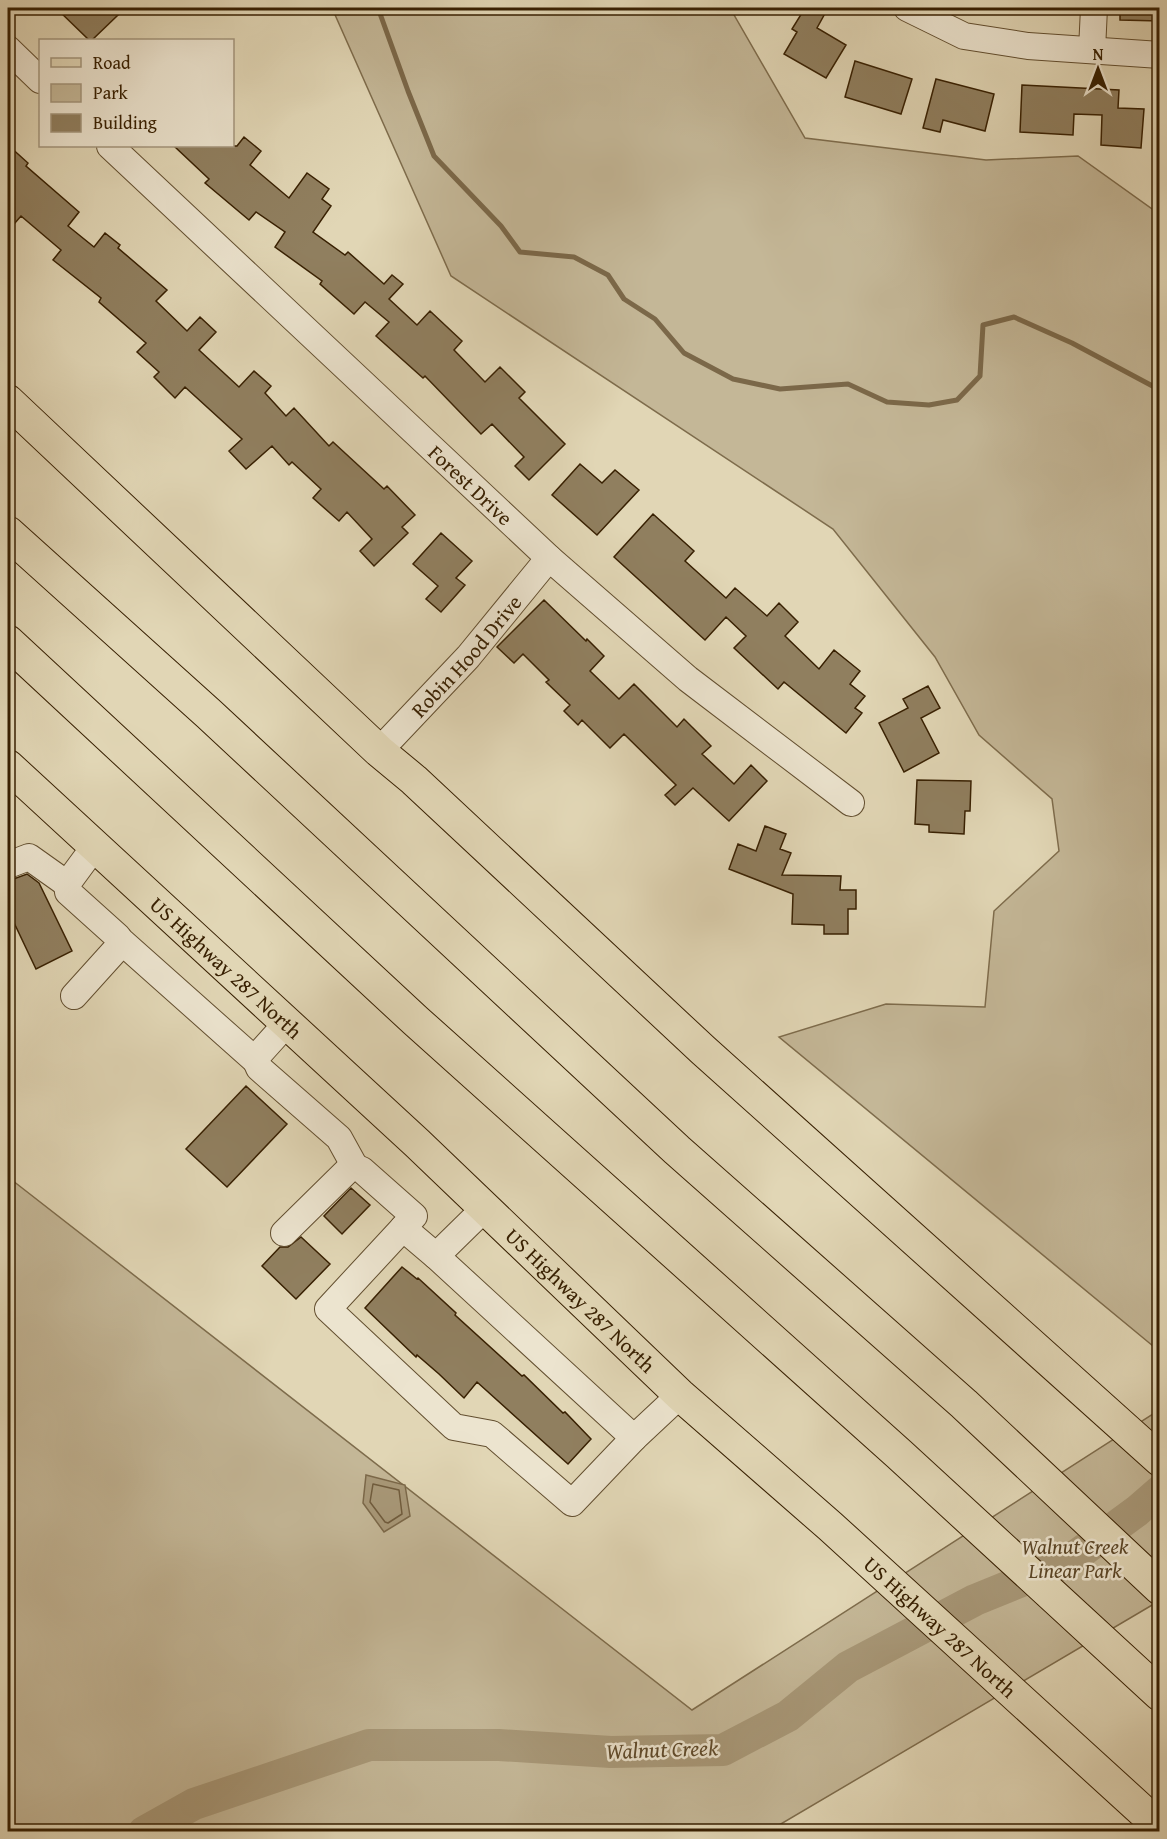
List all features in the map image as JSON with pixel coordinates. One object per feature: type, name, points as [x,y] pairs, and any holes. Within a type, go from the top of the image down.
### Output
[{"type":"highway","points":[[8,514],[17,526],[16,541],[209,714],[677,1150],[964,1404],[1160,1588]]},
{"type":"highway","points":[[8,642],[417,1021],[899,1454],[1160,1694]]},
{"type":"main road","points":[[8,401],[379,751],[414,780],[703,1050],[1160,1460]]},
{"type":"main road","name":"US Highway 287 North","points":[[11,776],[95,846],[287,1023],[680,1395],[830,1526],[1160,1827]]},
{"type":"street","points":[[907,8],[964,36],[1028,46],[1160,55]]},
{"type":"street","points":[[1092,50],[1094,8]]},
{"type":"street","points":[[8,49],[39,79]]},
{"type":"street","name":"Forest Drive","points":[[111,147],[549,558],[688,679],[851,803]]},
{"type":"street","name":"Robin Hood Drive","points":[[379,751],[468,657],[549,558]]},
{"type":"street","points":[[95,846],[67,884],[68,892],[256,1060],[259,1068],[339,1138],[355,1167],[362,1170],[414,1216],[328,1309],[454,1427],[492,1434],[572,1503],[634,1438],[680,1395]]},
{"type":"street","points":[[8,865],[29,857],[67,884]]},
{"type":"street","points":[[74,996],[120,945],[120,940]]},
{"type":"street","points":[[256,1060],[287,1023]]},
{"type":"street","points":[[284,1233],[349,1169],[355,1167]]},
{"type":"street","points":[[436,1256],[485,1208]]},
{"type":"street","points":[[403,1228],[634,1438]]},
{"type":"green space","points":[[332,8],[730,8],[805,138],[986,160],[1078,156],[1159,214],[1159,1351],[779,1037],[886,1004],[985,1007],[994,911],[1059,851],[1052,799],[979,735],[935,657],[833,529],[451,276]]},
{"type":"green space","name":"Walnut Creek Linear Park","points":[[8,1177],[692,1710],[1159,1410],[1159,1601],[769,1831],[8,1831]]},
{"type":"water","points":[[366,1475],[405,1485],[410,1516],[384,1532],[363,1503]]},
{"type":"building","points":[[56,8],[110,8],[118,15],[93,39],[88,39]]},
{"type":"building","points":[[805,8],[828,8],[817,28],[846,45],[826,78],[784,54],[797,32],[792,29]]},
{"type":"building","points":[[1120,8],[1160,8],[1160,21],[1120,20]]},
{"type":"building","points":[[855,61],[912,79],[901,114],[845,97]]},
{"type":"building","points":[[936,79],[994,94],[985,131],[943,120],[940,132],[923,128]]},
{"type":"building","points":[[1022,85],[1119,90],[1118,108],[1144,109],[1141,148],[1101,145],[1102,115],[1074,114],[1073,135],[1020,132]]},
{"type":"building","points":[[244,137],[261,151],[250,165],[289,198],[307,173],[329,189],[322,199],[331,206],[313,232],[345,255],[348,252],[384,284],[392,275],[403,284],[389,299],[417,325],[430,311],[462,341],[454,350],[485,382],[500,367],[525,392],[519,398],[565,444],[529,480],[515,466],[524,457],[492,424],[481,434],[425,376],[423,378],[376,336],[389,322],[365,302],[354,314],[320,284],[322,281],[275,247],[285,232],[256,212],[249,220],[205,183],[209,179],[175,147],[237,146]]},
{"type":"building","points":[[8,145],[28,163],[26,166],[79,212],[68,226],[94,247],[105,233],[120,245],[118,248],[167,290],[156,301],[187,331],[200,317],[216,332],[199,350],[239,387],[254,371],[271,386],[265,393],[286,416],[294,408],[329,446],[333,442],[384,489],[387,486],[415,515],[402,527],[408,533],[374,566],[360,551],[372,539],[347,512],[339,521],[313,498],[321,489],[292,462],[289,465],[272,446],[246,469],[229,451],[242,439],[185,387],[175,398],[154,377],[159,372],[137,352],[146,343],[99,302],[101,298],[53,260],[61,250],[21,216],[8,231]]},
{"type":"building","points":[[580,464],[602,483],[615,470],[639,490],[597,535],[552,495]]},
{"type":"building","points":[[653,514],[694,551],[685,561],[726,598],[735,588],[767,616],[779,603],[798,622],[785,636],[819,669],[834,650],[860,671],[850,684],[865,696],[855,708],[862,713],[846,733],[784,682],[778,689],[734,648],[746,636],[726,617],[705,640],[614,557]]},
{"type":"building","points":[[441,533],[472,561],[456,578],[465,585],[441,612],[426,599],[438,586],[413,564]]},
{"type":"building","points":[[544,600],[604,656],[590,671],[619,699],[634,684],[677,727],[684,719],[711,746],[702,754],[734,784],[751,765],[767,781],[729,821],[693,788],[675,805],[665,795],[676,785],[624,734],[610,748],[582,720],[578,725],[564,711],[570,705],[546,682],[549,680],[523,654],[514,663],[497,647]]},
{"type":"building","points":[[928,686],[940,708],[921,718],[939,753],[904,772],[879,723],[908,708],[903,699]]},
{"type":"building","points":[[917,780],[971,781],[970,811],[965,811],[964,834],[929,832],[929,825],[915,824]]},
{"type":"building","points":[[765,826],[786,834],[780,849],[791,853],[782,875],[841,876],[840,890],[856,890],[856,909],[848,909],[848,934],[824,934],[824,925],[792,924],[793,894],[729,869],[738,844],[756,851]]},
{"type":"building","points":[[27,874],[39,883],[72,951],[36,969],[8,910],[8,881]]},
{"type":"building","points":[[246,1086],[287,1124],[227,1187],[186,1149]]},
{"type":"building","points":[[351,1188],[370,1205],[342,1234],[324,1216]]},
{"type":"building","points":[[301,1237],[330,1264],[296,1299],[262,1266],[280,1247],[288,1247]]},
{"type":"building","points":[[402,1267],[418,1278],[456,1313],[455,1315],[522,1376],[524,1375],[563,1413],[565,1412],[591,1439],[568,1464],[477,1382],[464,1398],[417,1355],[416,1357],[365,1308]]},
{"type":"waterway","points":[[378,8],[434,156],[501,226],[520,252],[574,257],[608,275],[624,299],[655,319],[684,353],[733,379],[780,389],[848,384],[887,402],[929,405],[957,400],[980,376],[983,325],[1014,317],[1072,343],[1160,390]]},
{"type":"waterway","name":"Walnut Creek","points":[[144,1832],[194,1804],[369,1745],[499,1745],[611,1752],[723,1750],[788,1716],[848,1667],[975,1600],[1066,1563],[1137,1511],[1160,1491]]}]
